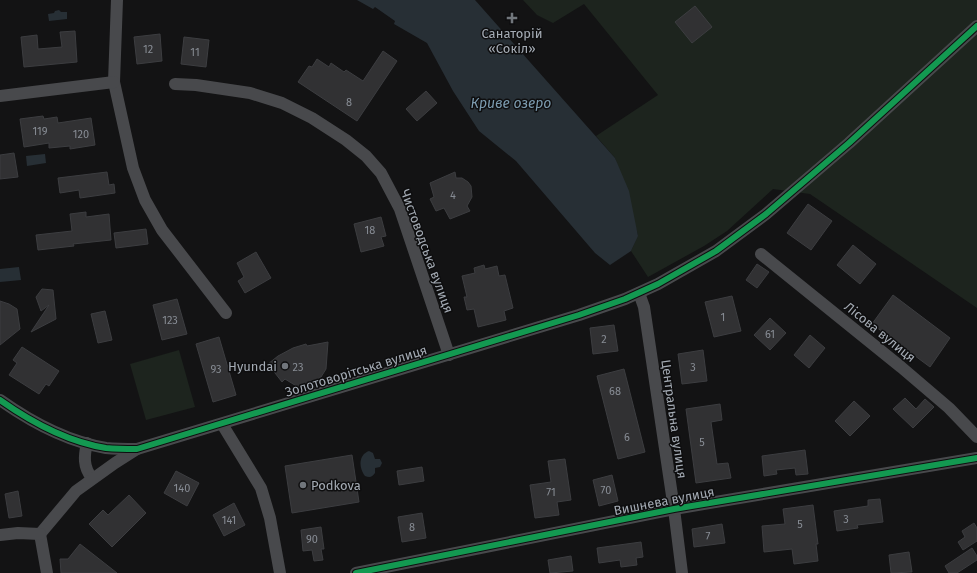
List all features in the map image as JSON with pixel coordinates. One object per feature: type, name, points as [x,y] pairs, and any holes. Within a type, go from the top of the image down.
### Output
[{"type":"street","points":[[117,0],[114,82],[133,168],[145,200],[162,230],[226,313]]},
{"type":"street","name":"Золотоворітська вулиця","points":[[40,534],[72,494],[92,478],[137,450],[579,315],[639,293],[687,268],[716,251],[766,214],[843,148],[977,26]]},
{"type":"street","points":[[0,96],[114,82]]},
{"type":"street","name":"Чистоводська вулиця","points":[[175,84],[196,85],[250,93],[282,103],[312,118],[346,140],[366,156],[381,173],[400,209],[449,355]]},
{"type":"street","name":"Лісова вулиця","points":[[761,254],[906,371],[949,408],[977,437]]},
{"type":"street","name":"Центральна вулиця","points":[[639,293],[644,307],[682,573]]},
{"type":"street","name":"Золотоворітська вулиця","points":[[0,400],[27,417],[49,428],[87,443],[115,449],[137,450]]},
{"type":"street","points":[[222,424],[261,488],[270,518],[280,573]]},
{"type":"street","points":[[87,443],[84,454],[85,464],[92,478]]},
{"type":"street","name":"Вишнева вулиця","points":[[356,573],[674,509],[977,458]]},
{"type":"street","points":[[0,535],[18,533],[40,534],[47,573]]},
{"type":"shaded area","points":[[523,0],[977,0],[977,308],[810,194],[773,189],[727,231],[704,246],[648,277],[631,251],[638,235],[615,158],[596,136],[658,95],[584,4],[553,23],[537,15]]},
{"type":"shaded area","points":[[179,350],[195,407],[146,420],[130,364]]},
{"type":"water","name":"Криве озеро","points":[[357,0],[475,0],[615,158],[629,191],[638,236],[631,251],[610,265],[595,253],[516,161],[479,131],[453,91],[427,43],[394,24],[395,21],[375,7],[373,9]]},
{"type":"water","points":[[59,10],[61,12],[67,12],[67,19],[49,21],[48,14]]},
{"type":"water","points":[[45,154],[46,163],[27,166],[26,156]]},
{"type":"water","points":[[19,267],[21,280],[0,282],[0,269]]},
{"type":"water","points":[[369,451],[373,453],[375,459],[380,459],[382,463],[380,467],[375,468],[375,473],[370,477],[365,476],[361,466],[361,459],[363,455]]},
{"type":"building","points":[[695,6],[712,27],[692,43],[675,22]]},
{"type":"building","points":[[75,31],[77,62],[24,67],[21,37],[37,35],[38,49],[62,47],[60,32]]},
{"type":"building","points":[[160,34],[162,61],[137,64],[134,37]]},
{"type":"building","points":[[184,37],[209,40],[206,67],[181,64]]},
{"type":"building","points":[[383,51],[397,61],[357,121],[298,82],[309,66],[312,67],[317,59],[329,67],[331,63],[344,72],[346,70],[363,81]]},
{"type":"building","points":[[426,91],[437,103],[417,121],[406,109]]},
{"type":"building","points":[[43,116],[44,119],[57,117],[58,123],[91,118],[95,145],[70,149],[70,146],[49,148],[49,143],[24,147],[20,119]]},
{"type":"building","points":[[14,153],[18,177],[0,179],[0,155]]},
{"type":"building","points":[[107,172],[109,185],[114,184],[115,193],[80,198],[79,190],[60,193],[58,178]]},
{"type":"building","points":[[455,172],[456,178],[462,178],[471,186],[472,197],[467,206],[470,211],[450,219],[444,208],[436,211],[430,199],[434,197],[430,183]]},
{"type":"building","points":[[808,204],[832,221],[811,250],[787,233]]},
{"type":"building","points":[[86,212],[86,217],[109,214],[111,240],[38,250],[36,235],[72,231],[70,214]]},
{"type":"building","points":[[381,217],[386,236],[381,237],[384,246],[361,252],[354,224]]},
{"type":"building","points":[[146,229],[148,244],[116,248],[114,233]]},
{"type":"building","points":[[853,245],[876,264],[860,284],[837,265]]},
{"type":"building","points":[[256,252],[271,278],[245,293],[238,281],[244,277],[237,263]]},
{"type":"building","points":[[757,264],[769,272],[757,288],[746,280]]},
{"type":"building","points":[[484,265],[485,269],[497,266],[499,276],[505,275],[513,308],[504,311],[506,320],[478,327],[474,309],[467,310],[464,297],[467,297],[462,276],[475,273],[474,268]]},
{"type":"building","points":[[42,289],[53,290],[56,319],[31,332],[49,305],[41,311],[36,297]]},
{"type":"building","points":[[893,295],[950,338],[930,367],[872,324]]},
{"type":"building","points":[[732,296],[741,331],[714,337],[705,302]]},
{"type":"building","points":[[177,299],[187,334],[162,340],[153,305]]},
{"type":"building","points":[[0,301],[17,309],[20,329],[0,345]]},
{"type":"building","points":[[105,311],[112,340],[98,343],[91,314]]},
{"type":"building","points":[[770,318],[786,333],[770,350],[754,335]]},
{"type":"building","points":[[614,325],[618,351],[593,354],[590,328]]},
{"type":"building","points":[[810,335],[825,348],[809,368],[794,355]]},
{"type":"building","points":[[219,337],[236,395],[213,402],[196,344]]},
{"type":"building","points":[[328,342],[326,369],[321,377],[314,381],[317,387],[298,387],[285,379],[282,382],[268,364],[278,356],[293,348],[306,344],[307,346]]},
{"type":"building","points":[[22,347],[59,371],[49,386],[46,384],[39,394],[9,375],[17,363],[13,360]]},
{"type":"building","points":[[703,350],[707,381],[682,384],[678,354]]},
{"type":"building","points":[[624,369],[645,452],[618,459],[597,376]]},
{"type":"building","points":[[905,398],[916,409],[925,399],[934,407],[913,428],[893,409]]},
{"type":"building","points":[[854,401],[870,416],[850,436],[835,421]]},
{"type":"building","points":[[720,404],[722,420],[711,422],[717,464],[728,463],[731,478],[696,483],[686,409]]},
{"type":"building","points":[[805,450],[808,474],[796,475],[795,468],[776,470],[777,474],[764,476],[762,456]]},
{"type":"building","points":[[352,455],[359,502],[292,513],[285,466]]},
{"type":"building","points":[[565,459],[571,500],[557,502],[559,515],[535,518],[530,485],[551,482],[548,461]]},
{"type":"building","points":[[422,467],[424,481],[399,485],[397,471]]},
{"type":"building","points":[[176,471],[199,483],[187,506],[164,493]]},
{"type":"building","points":[[612,475],[618,501],[599,506],[593,480]]},
{"type":"building","points":[[18,491],[22,516],[9,518],[5,494]]},
{"type":"building","points":[[129,495],[146,513],[112,547],[89,524],[103,510],[108,515]]},
{"type":"building","points":[[880,499],[883,522],[857,525],[858,528],[837,531],[834,511],[868,506],[868,500]]},
{"type":"building","points":[[234,503],[245,525],[224,536],[213,515]]},
{"type":"building","points":[[813,505],[818,544],[816,544],[818,561],[794,564],[792,549],[764,552],[762,526],[785,524],[783,509]]},
{"type":"building","points":[[422,513],[426,538],[402,542],[398,517]]},
{"type":"building","points":[[974,523],[977,528],[977,541],[963,550],[958,542],[965,537],[962,531]]},
{"type":"building","points":[[722,524],[725,543],[694,547],[692,529]]},
{"type":"building","points":[[321,527],[324,549],[321,549],[323,560],[314,561],[312,550],[303,551],[301,530]]},
{"type":"building","points":[[641,542],[643,557],[636,558],[637,565],[621,567],[620,560],[599,563],[597,548]]},
{"type":"building","points":[[80,544],[117,573],[61,573],[60,559],[68,559]]},
{"type":"building","points":[[972,548],[977,556],[977,560],[957,573],[949,573],[945,566]]},
{"type":"building","points":[[909,552],[912,572],[891,573],[889,555]]},
{"type":"building","points":[[571,556],[573,571],[550,573],[548,560]]},
{"type":"cycle path","points":[[0,400],[24,416],[64,436],[106,448],[137,449],[579,315],[625,299],[658,284],[716,251],[766,214],[849,143],[977,26]]},
{"type":"cycle path","points":[[356,573],[674,509],[977,458]]},
{"type":"place","name":"Санаторій «Сокіл»","points":[[512,18]]},
{"type":"place","name":"Hyundai","points":[[285,366]]},
{"type":"place","name":"Podkova","points":[[303,485]]}]
